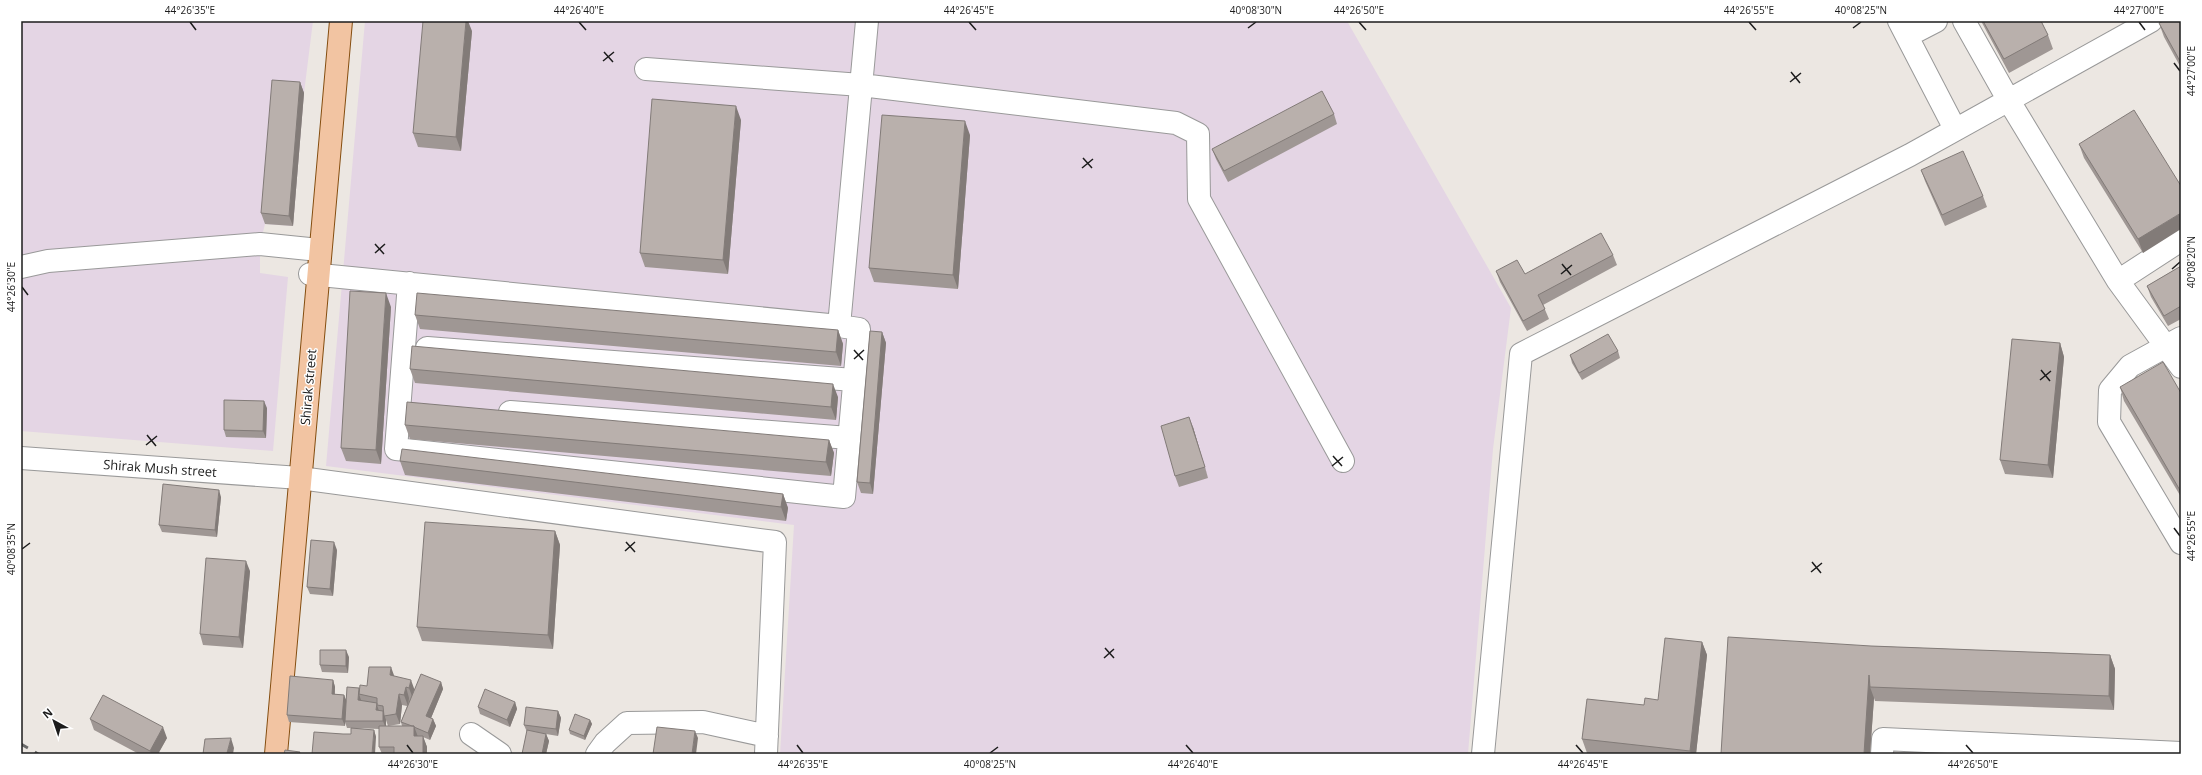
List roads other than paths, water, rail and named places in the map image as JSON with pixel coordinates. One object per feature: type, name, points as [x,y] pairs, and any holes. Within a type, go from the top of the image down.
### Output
[{"type":"main road","name":"Shirak street","points":[[268,754],[296,478],[314,274],[332,21]]},
{"type":"main road","name":"Shirak street","points":[[316,249],[340,21]]},
{"type":"main road","name":"Shirak street","points":[[276,754],[296,478]]},
{"type":"street","points":[[839,326],[866,21]]},
{"type":"street","points":[[1936,21],[1903,29],[1955,129]]},
{"type":"street","points":[[1964,21],[2009,100],[2118,281],[2174,342],[2181,367]]},
{"type":"street","points":[[1483,754],[1521,354],[1910,155],[2151,21]]},
{"type":"street","points":[[646,69],[861,85],[1176,123],[1198,134],[1199,199],[1343,461]]},
{"type":"street","points":[[2118,281],[2181,240]]},
{"type":"street","points":[[21,267],[48,261],[260,244],[316,249]]},
{"type":"street","points":[[314,274],[409,283],[839,326],[859,329],[844,497],[396,449],[409,283]]},
{"type":"street","points":[[2174,342],[2130,366],[2110,390],[2109,422],[2181,543]]},
{"type":"street","points":[[404,346],[854,380]]},
{"type":"street","points":[[400,403],[423,405]]},
{"type":"street","points":[[486,410],[849,438]]},
{"type":"street","name":"Shirak Mush street","points":[[21,458],[296,478],[775,542],[766,745]]},
{"type":"street","points":[[597,754],[605,743],[627,723],[703,722],[766,745]]},
{"type":"street","points":[[471,734],[500,754]]},
{"type":"street","points":[[1882,754],[1883,739],[2181,754]]},
{"type":"railway","points":[[21,744],[38,754]]}]
